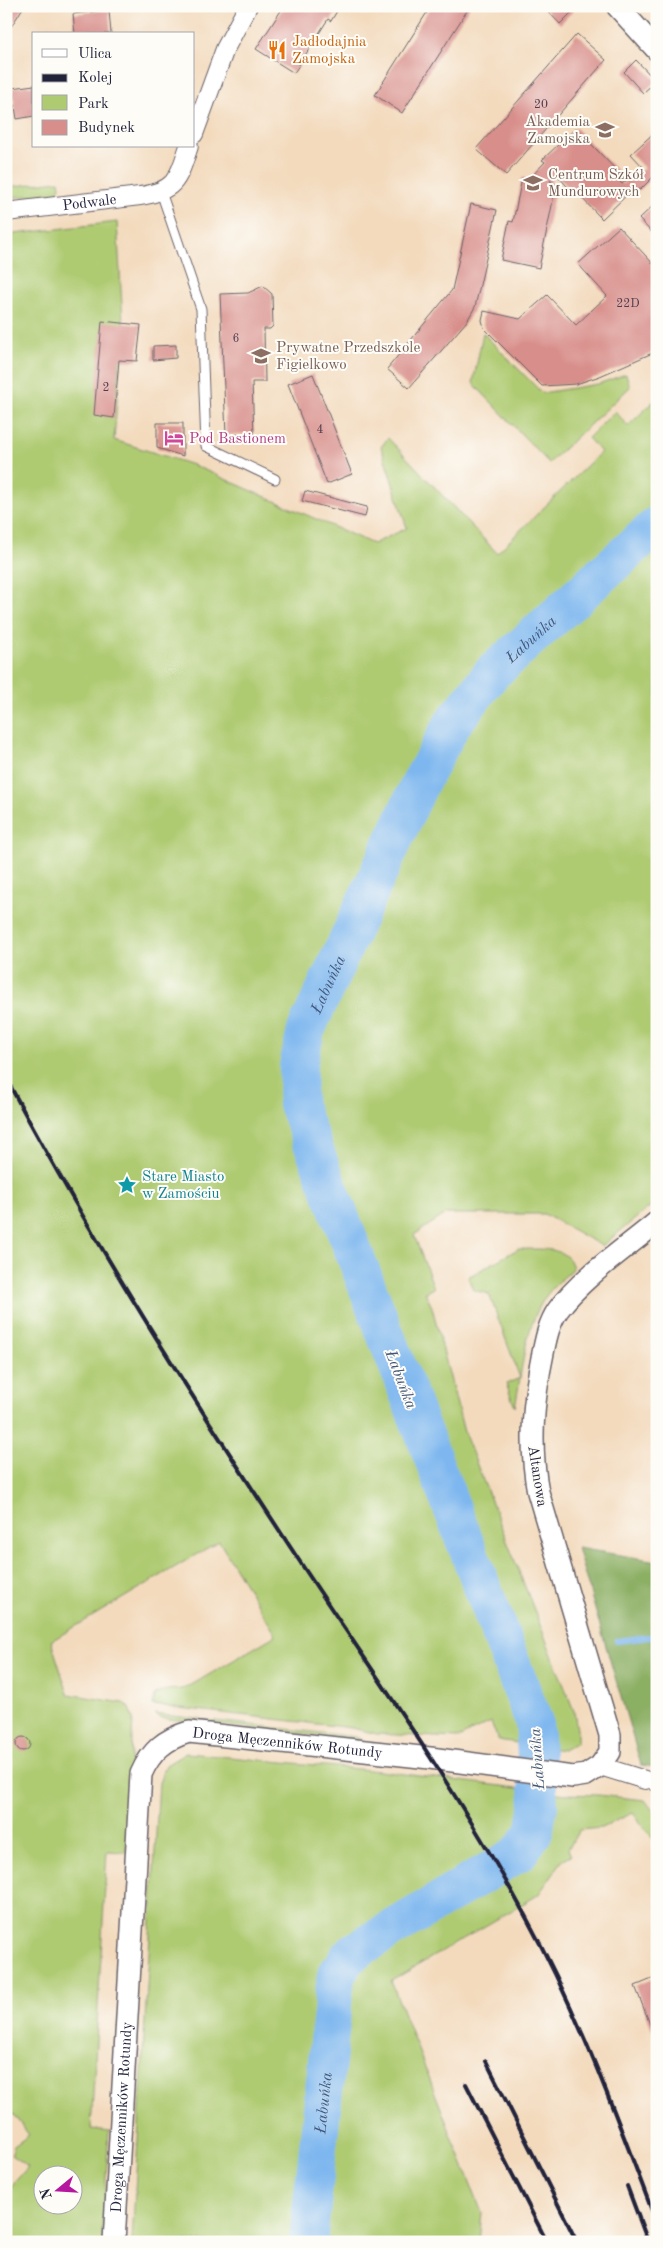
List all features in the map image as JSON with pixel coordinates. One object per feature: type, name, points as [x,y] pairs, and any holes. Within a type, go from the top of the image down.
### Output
[{"type":"street","points":[[195,131],[224,49],[248,6]]},
{"type":"street","points":[[617,6],[657,50]]},
{"type":"street","points":[[166,190],[175,181],[189,148]]},
{"type":"street","name":"Podwale","points":[[6,212],[140,196],[166,190]]},
{"type":"street","name":"Altanowa","points":[[600,1766],[610,1752],[610,1735],[538,1492],[533,1465],[532,1423],[545,1339],[556,1312],[577,1289],[657,1222]]},
{"type":"street","name":"Droga Męczenników Rotundy","points":[[114,2242],[141,1774],[155,1750],[172,1738],[189,1732],[562,1776],[586,1775],[600,1766]]},
{"type":"street","points":[[600,1766],[651,1784]]},
{"type":"lane","points":[[166,190],[201,309],[206,446],[275,479]]},
{"type":"green space","points":[[59,181],[60,187],[56,193],[6,198],[6,187]]},
{"type":"green space","points":[[117,222],[123,323],[114,440],[193,465],[373,544],[407,528],[381,447],[388,438],[497,553],[601,452],[588,438],[615,411],[628,426],[657,398],[657,1201],[602,1246],[544,1214],[446,1214],[414,1235],[434,1288],[425,1292],[432,1307],[464,1432],[574,1711],[577,1742],[563,1750],[498,1740],[491,1722],[458,1738],[377,1734],[352,1728],[153,1705],[155,1695],[165,1690],[188,1687],[276,1635],[219,1541],[51,1641],[68,1694],[123,1703],[128,1706],[133,1718],[126,1852],[107,1851],[91,2129],[109,2131],[102,2242],[6,2242],[6,2192],[28,2167],[11,2155],[14,2146],[29,2135],[6,2105],[6,235]]},
{"type":"green space","points":[[483,333],[542,393],[598,384],[626,374],[630,387],[549,463],[473,383]]},
{"type":"green space","points":[[518,1249],[542,1249],[559,1252],[570,1261],[573,1269],[550,1291],[537,1311],[528,1338],[520,1378],[489,1294],[473,1290],[468,1277]]},
{"type":"green space","points":[[520,1378],[517,1394],[515,1407],[506,1384]]},
{"type":"green space","points":[[577,1548],[657,1561],[657,1767],[641,1765]]},
{"type":"green space","points":[[154,1714],[357,1737],[363,1741],[160,1718]]},
{"type":"green space","points":[[186,1753],[379,1771],[566,1794],[645,1800],[657,1816],[657,1844],[633,1813],[601,1828],[579,1830],[568,1849],[571,1856],[562,1861],[538,1895],[391,1981],[482,2213],[479,2242],[132,2242],[159,1783],[166,1765]]},
{"type":"building","points":[[6,6],[24,6],[6,35]]},
{"type":"building","points":[[284,6],[340,6],[331,21],[328,19],[294,73],[256,49]]},
{"type":"building","points":[[431,6],[470,6],[402,113],[375,95]]},
{"type":"building","points":[[543,6],[578,6],[560,24]]},
{"type":"building","points":[[109,10],[111,32],[75,32],[73,14]]},
{"type":"building","points":[[577,34],[606,60],[506,175],[476,149]]},
{"type":"building","points":[[636,60],[656,81],[643,93],[624,72]]},
{"type":"building","points":[[32,85],[32,116],[17,119],[12,88]]},
{"type":"building","points":[[576,128],[618,172],[614,175],[622,184],[627,180],[631,180],[644,168],[631,154],[657,130],[657,181],[653,177],[640,190],[636,191],[633,189],[602,219],[576,192],[574,194],[557,175],[550,181],[556,186],[539,268],[501,260],[509,221],[513,222],[522,178],[529,179],[545,162],[542,160]]},
{"type":"building","points":[[657,202],[657,238],[639,219]]},
{"type":"building","points":[[471,204],[497,210],[475,307],[467,321],[409,388],[387,369],[452,290]]},
{"type":"building","points":[[619,227],[657,268],[657,351],[600,376],[576,384],[542,386],[484,328],[482,320],[484,311],[520,319],[547,295],[576,325],[607,296],[578,264]]},
{"type":"building","points":[[263,286],[272,294],[273,326],[270,329],[264,329],[265,382],[252,382],[254,434],[226,435],[220,294],[248,293]]},
{"type":"building","points":[[102,321],[141,325],[137,361],[119,360],[114,418],[94,415]]},
{"type":"building","points":[[176,345],[176,358],[153,360],[153,346]]},
{"type":"building","points":[[313,374],[352,474],[327,484],[288,384]]},
{"type":"building","points":[[157,423],[183,423],[183,456],[157,448]]},
{"type":"building","points":[[305,491],[367,507],[365,517],[302,501]]},
{"type":"building","points":[[23,1737],[28,1739],[30,1744],[28,1749],[23,1751],[18,1749],[16,1744],[18,1739]]},
{"type":"building","points":[[657,1977],[657,2042],[635,1986]]},
{"type":"waterway","name":"Łabuńka","points":[[308,2242],[336,1975],[352,1953],[519,1853],[534,1832],[539,1805],[534,1722],[297,1104],[298,1066],[306,1030],[421,781],[453,723],[492,673],[657,525]]},
{"type":"waterway","points":[[617,1641],[657,1636]]},
{"type":"railway","points":[[6,1078],[76,1204],[188,1389],[266,1511],[421,1742],[502,1874],[546,1956],[581,2031],[613,2108],[657,2224]]},
{"type":"railway","points":[[486,2061],[577,2242]]},
{"type":"railway","points":[[466,2084],[547,2242]]},
{"type":"railway","points":[[627,2186],[648,2242]]},
{"type":"place","name":"Jadłodajnia Zamojska","points":[[277,50]]},
{"type":"place","name":"Akademia Zamojska","points":[[605,130]]},
{"type":"place","name":"Centrum Szkół Mundurowych","points":[[533,183]]},
{"type":"place","name":"Prywatne Przedszkole Figielkowo","points":[[261,356]]},
{"type":"place","name":"Pod Bastionem","points":[[174,438]]},
{"type":"place","name":"Stare Miasto w Zamościu","points":[[127,1185]]}]
